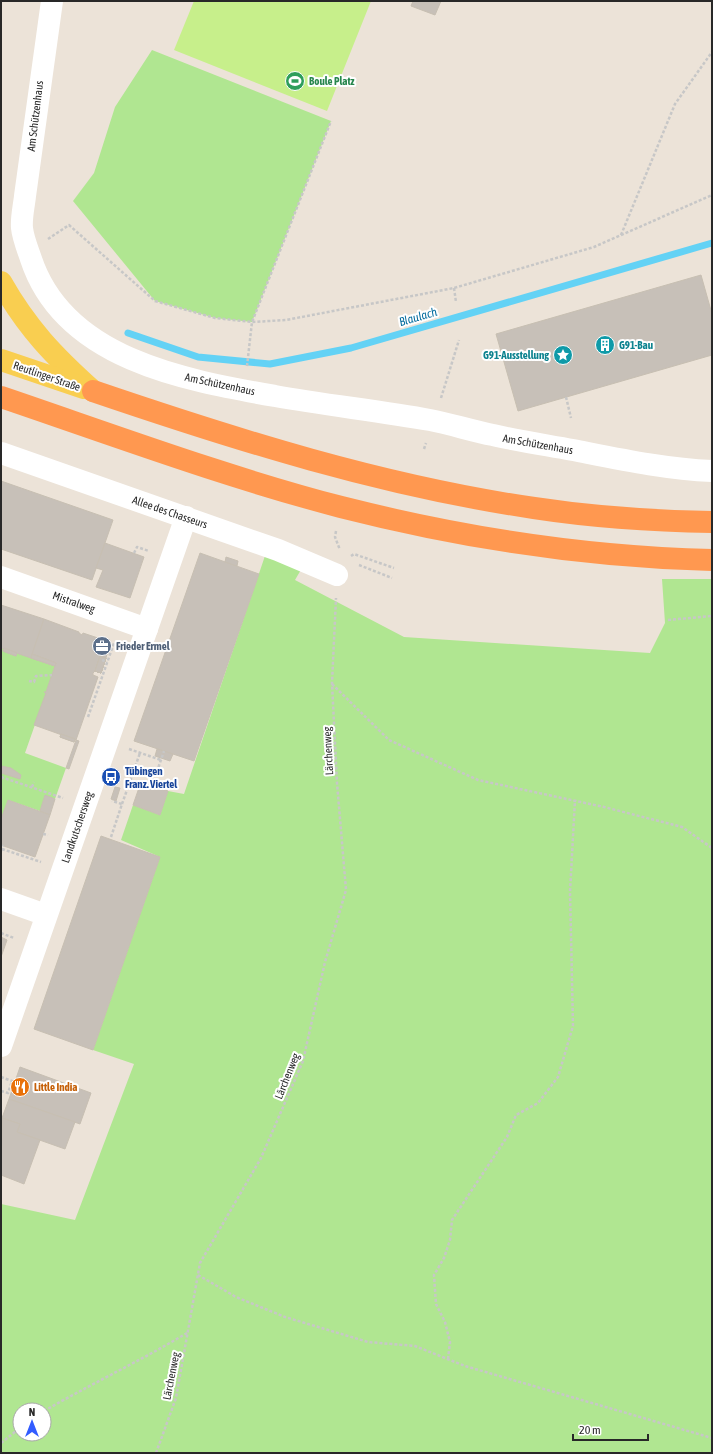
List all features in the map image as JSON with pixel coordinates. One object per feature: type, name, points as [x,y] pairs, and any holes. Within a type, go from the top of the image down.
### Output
[{"type":"highway","points":[[93,391],[216,432],[294,455],[347,470],[448,493],[534,508],[592,515],[661,521],[712,522]]},
{"type":"highway","points":[[1,397],[226,473],[342,507],[454,532],[523,544],[641,557],[712,560]]},
{"type":"main road","points":[[1,282],[16,308],[36,335],[67,368],[93,391]]},
{"type":"main road","name":"Reutlinger Straße","points":[[1,360],[93,391]]},
{"type":"street","name":"Am Schützenhaus","points":[[52,1],[25,196],[22,228],[34,268],[44,288],[56,306],[73,324],[100,343],[128,358],[161,370],[230,388],[365,411],[432,420],[495,436],[661,466],[712,471]]},
{"type":"street","name":"Allee des Chasseurs","points":[[1,453],[278,550],[337,576]]},
{"type":"street","name":"Landkutschersweg","points":[[1,1046],[106,742],[186,517]]},
{"type":"street","name":"Mistralweg","points":[[1,577],[147,629]]},
{"type":"street","points":[[1,899],[46,915]]},
{"type":"path","points":[[621,235],[675,104],[712,52]]},
{"type":"path","points":[[247,368],[252,322],[331,121]]},
{"type":"path","points":[[28,251],[69,226],[155,302],[215,318],[252,322],[286,320],[454,288],[594,248],[712,195]]},
{"type":"path","points":[[454,288],[456,302]]},
{"type":"path","points":[[440,399],[459,340]]},
{"type":"path","points":[[566,397],[572,418]]},
{"type":"path","points":[[354,554],[394,568]]},
{"type":"path","points":[[358,564],[392,578]]},
{"type":"path","name":"Lärchenweg","points":[[156,1453],[176,1398],[200,1263],[261,1158],[303,1061],[325,962],[346,890],[332,683],[337,576]]},
{"type":"path","points":[[668,620],[712,616]]},
{"type":"path","points":[[86,723],[122,620]]},
{"type":"path","points":[[102,660],[108,662]]},
{"type":"path","points":[[29,681],[34,682],[36,676],[42,677],[48,674],[52,675]]},
{"type":"path","points":[[332,683],[389,740],[478,780],[575,800],[682,827],[712,848]]},
{"type":"path","points":[[85,715],[89,717]]},
{"type":"path","points":[[106,742],[161,760]]},
{"type":"path","points":[[152,786],[164,751]]},
{"type":"path","points":[[122,804],[140,753]]},
{"type":"path","points":[[1,777],[84,806]]},
{"type":"path","points":[[32,787],[34,782]]},
{"type":"path","points":[[448,1359],[450,1342],[445,1322],[436,1304],[434,1275],[444,1258],[450,1240],[452,1220],[507,1137],[516,1115],[538,1103],[558,1077],[573,1026],[570,892],[575,800]]},
{"type":"path","points":[[43,834],[48,835]]},
{"type":"path","points":[[3,845],[1,850],[62,869]]},
{"type":"path","points":[[1,1077],[14,1082],[8,1093],[1,1091]]},
{"type":"path","points":[[198,1275],[236,1297],[285,1317],[368,1342],[415,1346],[465,1366],[712,1438]]},
{"type":"path","points":[[52,1406],[88,1386],[141,1360],[187,1333]]},
{"type":"path","points":[[1,1443],[12,1434]]},
{"type":"green space","name":"Boule Platz","points":[[194,1],[371,1],[327,111],[174,50]]},
{"type":"green space","points":[[152,50],[331,121],[252,322],[215,318],[155,301],[73,201],[94,173],[115,107]]},
{"type":"green space","points":[[268,547],[306,561],[295,580],[404,637],[650,653],[665,623],[662,579],[712,579],[712,1453],[1,1453],[1,1204],[75,1220],[134,1064],[93,1050],[160,857],[121,840],[133,805],[160,815],[168,791],[184,794]]},
{"type":"green space","points":[[1,647],[56,663],[46,693],[48,694],[43,702],[25,753],[66,768],[55,799],[45,796],[40,811],[8,800],[2,819]]},
{"type":"building","points":[[413,1],[441,1],[435,15],[411,6]]},
{"type":"building","name":"G91-Bau","points":[[701,275],[712,314],[712,355],[518,411],[496,334]]},
{"type":"building","points":[[1,481],[113,520],[92,580],[1,549]]},
{"type":"building","points":[[105,543],[144,557],[130,598],[96,587],[103,570],[96,568]]},
{"type":"building","points":[[200,553],[259,574],[194,761],[134,741]]},
{"type":"building","points":[[226,557],[238,561],[237,566],[225,562]]},
{"type":"building","points":[[1,605],[44,619],[31,658],[1,648]]},
{"type":"building","points":[[44,619],[79,632],[82,635],[83,633],[110,642],[106,658],[103,657],[98,672],[95,671],[93,673],[93,675],[98,677],[76,740],[34,725],[46,693],[44,692],[46,692],[56,663],[32,654]]},
{"type":"building","points":[[4,648],[17,653],[16,656],[3,651]]},
{"type":"building","points":[[4,648],[17,653],[16,656],[3,651]]},
{"type":"building","points":[[4,648],[17,653],[16,656],[3,651]]},
{"type":"building","points":[[32,654],[56,663],[55,666],[31,658]]},
{"type":"building","points":[[32,654],[56,663],[55,666],[31,658]]},
{"type":"building","points":[[32,654],[56,663],[55,666],[31,658]]},
{"type":"building","points":[[100,656],[106,658],[101,673],[95,671]]},
{"type":"building","points":[[100,656],[106,658],[101,673],[95,671]]},
{"type":"building","points":[[100,656],[106,658],[101,673],[95,671]]},
{"type":"building","points":[[100,656],[106,658],[101,673],[95,671]]},
{"type":"building","points":[[100,656],[106,658],[101,673],[95,671]]},
{"type":"building","points":[[100,656],[106,658],[101,673],[95,671]]},
{"type":"building","points":[[61,734],[75,739],[74,742],[60,737]]},
{"type":"building","points":[[61,734],[75,739],[74,742],[60,737]]},
{"type":"building","points":[[76,740],[79,741],[69,769],[66,768]]},
{"type":"building","points":[[157,749],[173,754],[170,761],[155,756]]},
{"type":"building","points":[[1,766],[11,768],[21,775],[20,779],[1,773]]},
{"type":"building","points":[[141,782],[168,791],[160,815],[133,805]]},
{"type":"building","points":[[115,787],[120,788],[116,801],[111,799]]},
{"type":"building","points":[[45,795],[55,799],[50,815],[40,811]]},
{"type":"building","points":[[8,800],[50,815],[35,857],[1,845],[1,819]]},
{"type":"building","points":[[101,836],[160,857],[93,1050],[34,1029]]},
{"type":"building","points":[[1,937],[7,940],[1,957]]},
{"type":"building","points":[[20,1067],[91,1093],[80,1124],[9,1099]]},
{"type":"building","points":[[9,1099],[75,1122],[65,1149],[17,1132],[20,1124],[2,1118]]},
{"type":"building","points":[[2,1118],[20,1124],[17,1132],[40,1140],[24,1184],[1,1175]]},
{"type":"waterway","name":"Blaulach","points":[[128,333],[198,357],[270,364],[351,348],[712,243]]},
{"type":"place","name":"Boule Platz","points":[[295,81]]},
{"type":"place","name":"G91-Bau","points":[[605,345]]},
{"type":"place","name":"G91-Ausstellung","points":[[563,355]]},
{"type":"place","name":"Frieder Ermel","points":[[102,646]]},
{"type":"place","name":"Tübingen Franz. Viertel","points":[[111,777]]},
{"type":"place","name":"Little India","points":[[20,1087]]}]
